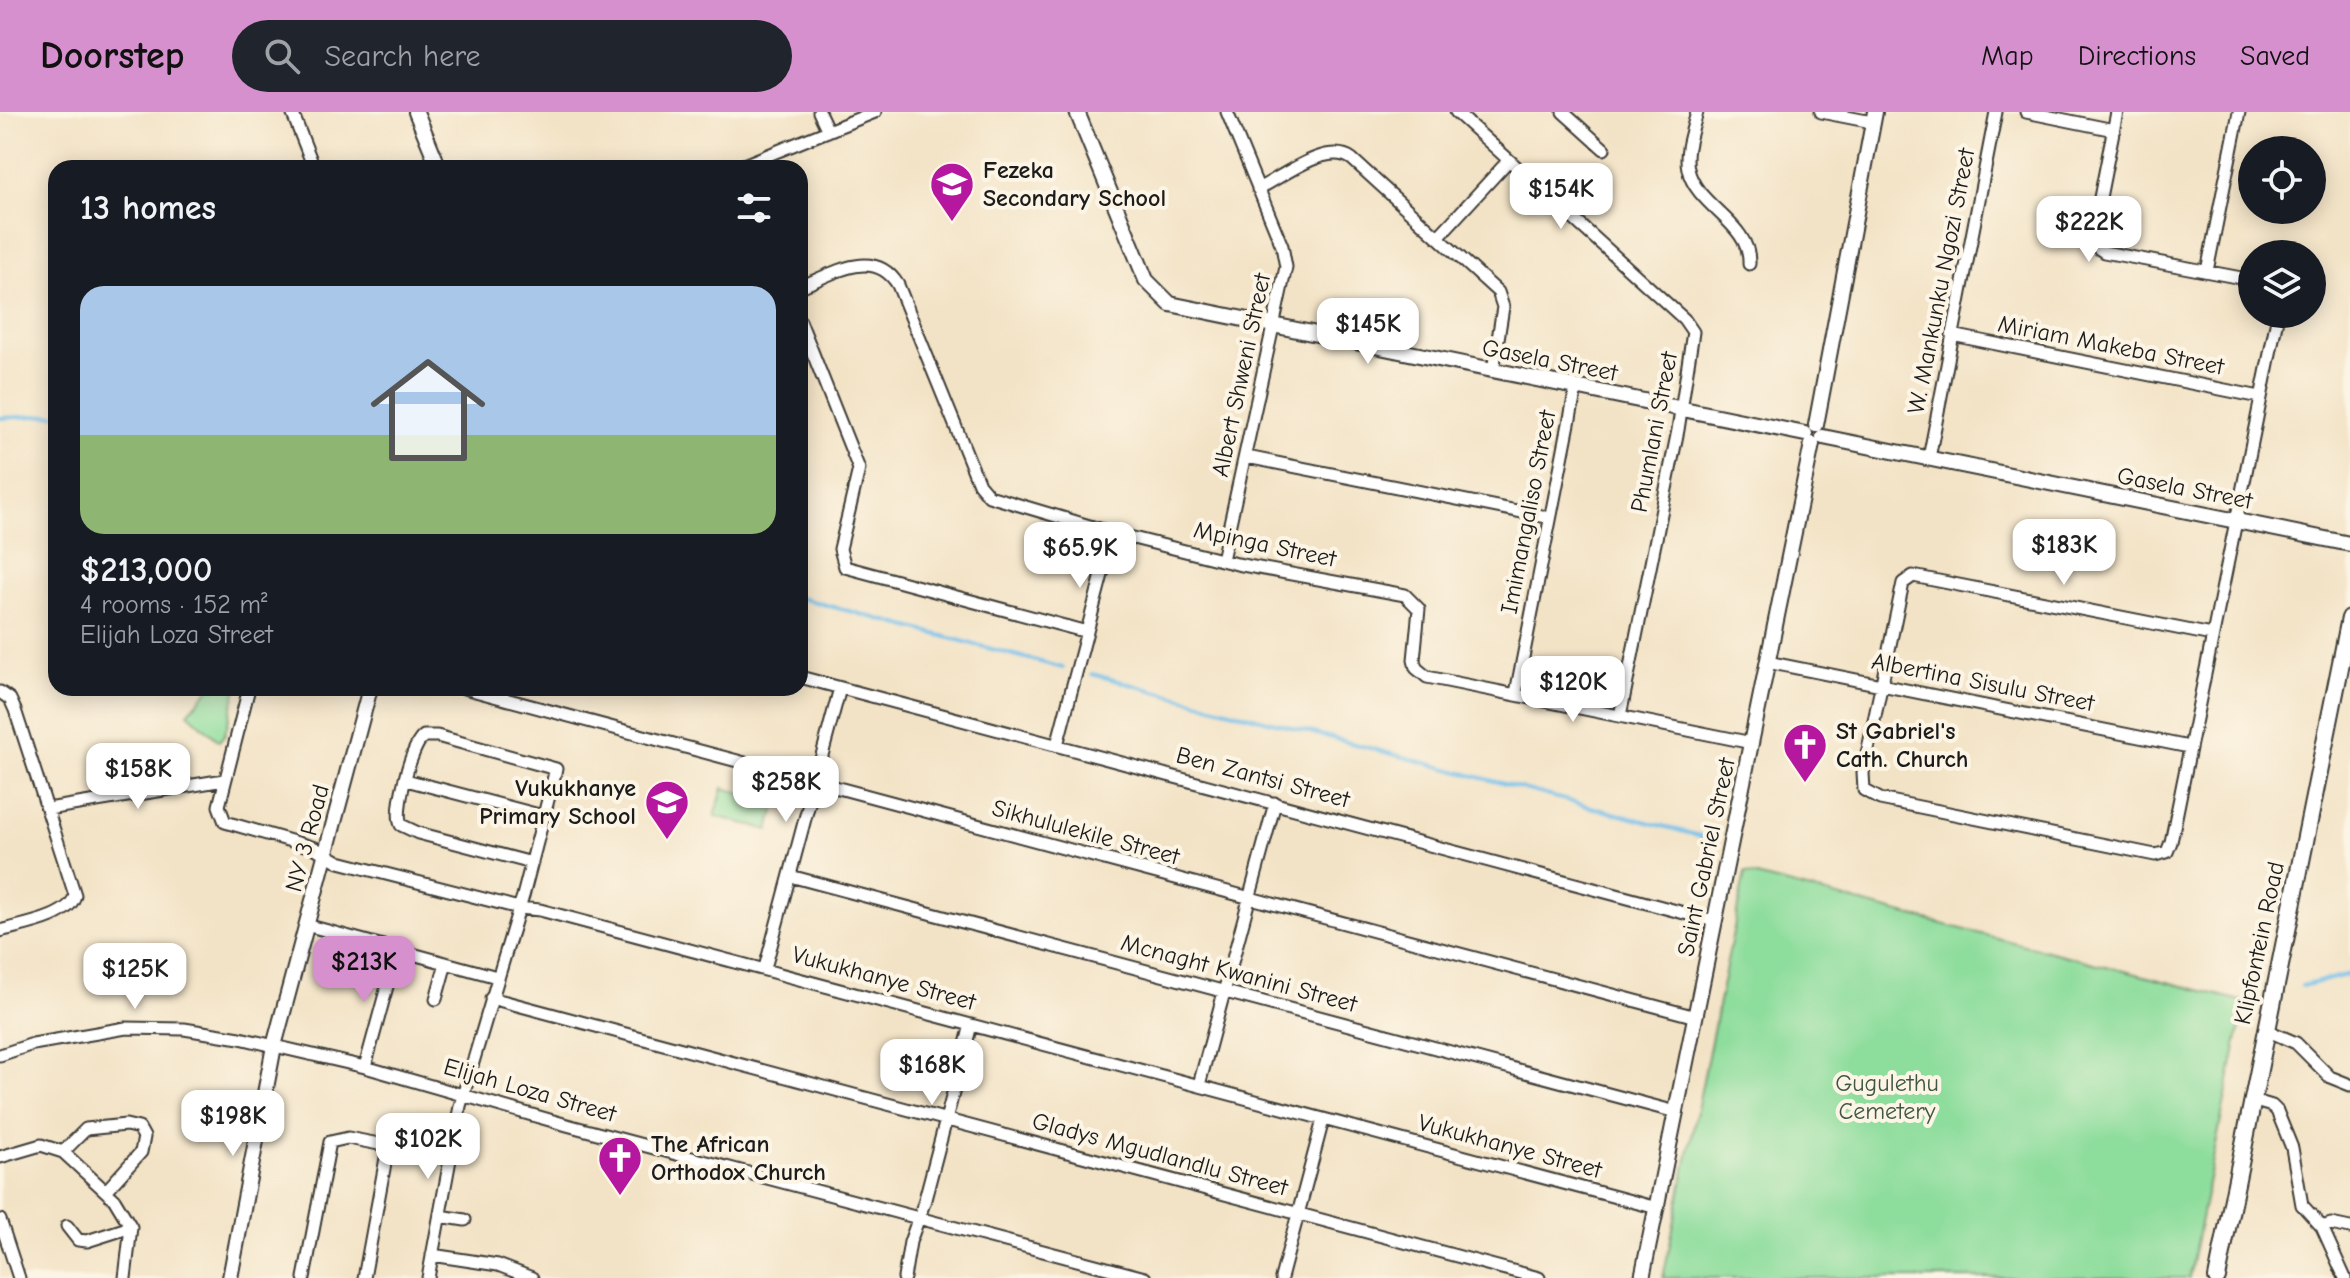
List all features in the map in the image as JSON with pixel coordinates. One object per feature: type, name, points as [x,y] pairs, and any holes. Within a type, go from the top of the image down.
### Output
[{"type":"main road","name":"Klipfontein Road","points":[[2217,1278],[2266,1030],[2347,654],[2350,618]]},
{"type":"street","points":[[292,112],[311,160]]},
{"type":"street","points":[[416,112],[436,160]]},
{"type":"street","points":[[819,112],[828,131]]},
{"type":"street","points":[[757,160],[875,112]]},
{"type":"street","name":"Gasela Street","points":[[1077,112],[1146,280],[1160,297],[1181,309],[2350,544]]},
{"type":"street","name":"Albert Shweni Street","points":[[1222,560],[1247,457],[1286,257],[1227,112]]},
{"type":"street","name":"Phumlani Street","points":[[1456,112],[1690,327],[1693,346],[1620,716]]},
{"type":"street","points":[[1563,112],[1604,149]]},
{"type":"street","points":[[1697,112],[1688,169],[1698,190],[1747,246],[1749,264]]},
{"type":"street","points":[[1821,112],[1873,117]]},
{"type":"street","name":"W. Mankunku Ngozi Street","points":[[1929,458],[1996,112]]},
{"type":"street","points":[[2026,112],[2114,130]]},
{"type":"street","points":[[2117,112],[2092,238],[2095,246],[2104,252],[2238,277]]},
{"type":"street","points":[[2207,271],[2239,112]]},
{"type":"street","name":"Saint Gabriel Street","points":[[1642,1278],[1814,435],[1873,117]]},
{"type":"street","points":[[1258,189],[1327,154],[1340,152],[1492,285],[1501,299],[1493,371]]},
{"type":"street","points":[[1439,236],[1509,160]]},
{"type":"street","name":"Mpinga Street","points":[[808,284],[857,264],[869,263],[886,270],[898,285],[985,492],[999,500],[1222,560],[1405,595],[1419,609],[1414,654],[1421,674],[1752,743]]},
{"type":"street","points":[[2212,635],[1913,576],[1903,583],[1863,773],[1864,790],[1880,799],[2155,855],[2167,852],[2236,521],[2275,328]]},
{"type":"street","name":"Miriam Makeba Street","points":[[1952,335],[2260,397]]},
{"type":"street","points":[[808,341],[859,469],[840,549],[845,567],[1087,632]]},
{"type":"street","name":"Imimangaliso Street","points":[[1516,693],[1547,517],[1576,388]]},
{"type":"street","points":[[1247,457],[1547,517]]},
{"type":"street","points":[[1057,745],[1113,533]]},
{"type":"street","name":"Albertina Sisulu Street","points":[[1767,662],[2189,747]]},
{"type":"street","name":"Ben Zantsi Street","points":[[808,679],[1714,921]]},
{"type":"street","points":[[765,968],[840,688]]},
{"type":"street","points":[[0,692],[10,699],[15,710],[74,888],[73,902],[63,911],[0,931]]},
{"type":"street","points":[[48,809],[224,780],[247,696]]},
{"type":"street","name":"NY 3 Road","points":[[230,1278],[274,1046],[368,696]]},
{"type":"street","name":"Sikhululekile Street","points":[[494,696],[1696,1017]]},
{"type":"street","points":[[428,1278],[465,1095],[532,863],[556,769],[437,736],[419,739],[397,812],[401,825],[408,830],[532,863]]},
{"type":"street","name":"Vukukhanye Street","points":[[224,780],[219,812],[225,822],[315,848],[324,855],[519,908],[540,910],[765,968],[1657,1208]]},
{"type":"street","points":[[406,780],[543,816]]},
{"type":"street","points":[[1199,1085],[1275,803]]},
{"type":"street","name":"Mcnaght Kwanini Street","points":[[790,876],[1676,1112]]},
{"type":"street","points":[[306,925],[497,977]]},
{"type":"street","points":[[365,1067],[397,950]]},
{"type":"street","points":[[436,999],[446,963]]},
{"type":"street","name":"Gladys Mgudlandlu Street","points":[[491,998],[1539,1278]]},
{"type":"street","points":[[904,1278],[971,1025]]},
{"type":"street","name":"Elijah Loza Street","points":[[0,1055],[33,1044],[126,1028],[184,1029],[274,1046],[365,1067],[1145,1278]]},
{"type":"street","points":[[2266,1030],[2296,1043],[2326,1073],[2350,1085]]},
{"type":"street","points":[[2252,1100],[2272,1106],[2277,1111],[2292,1148],[2302,1205],[2322,1227],[2345,1278]]},
{"type":"street","points":[[1281,1278],[1323,1120]]},
{"type":"street","points":[[63,1152],[86,1129],[126,1125],[139,1128],[144,1137],[141,1152],[106,1191]]},
{"type":"street","points":[[304,1278],[330,1142],[348,1138],[451,1158]]},
{"type":"street","points":[[0,1157],[41,1145],[63,1152],[106,1191],[123,1210],[131,1227],[125,1278]]},
{"type":"street","points":[[364,1278],[388,1147]]},
{"type":"street","points":[[440,1216],[465,1220]]},
{"type":"street","points":[[0,1220],[6,1254],[19,1278]]},
{"type":"street","points":[[2322,1227],[2331,1224],[2350,1228]]},
{"type":"street","points":[[67,1226],[78,1240],[87,1241],[131,1227]]},
{"type":"street","points":[[432,1255],[489,1263],[532,1278]]},
{"type":"green space","points":[[203,696],[235,696],[225,734],[219,741],[188,713]]},
{"type":"green space","points":[[723,788],[776,802],[769,830],[715,816]]},
{"type":"green space","name":"Gugulethu Cemetery","points":[[1745,873],[2245,1002],[2189,1278],[1663,1278]]},
{"type":"waterway","points":[[0,418],[48,415]]},
{"type":"waterway","points":[[808,600],[1063,668]]},
{"type":"waterway","points":[[1092,674],[1711,839]]},
{"type":"waterway","points":[[2302,986],[2350,974]]},
{"type":"place","name":"Fezeka Secondary School","points":[[952,223]]},
{"type":"place","name":"St Gabriel's Cath. Church","points":[[1805,784]]},
{"type":"place","name":"Vukukhanye Primary School","points":[[667,841]]},
{"type":"place","name":"The African Orthodox Church","points":[[620,1197]]}]
